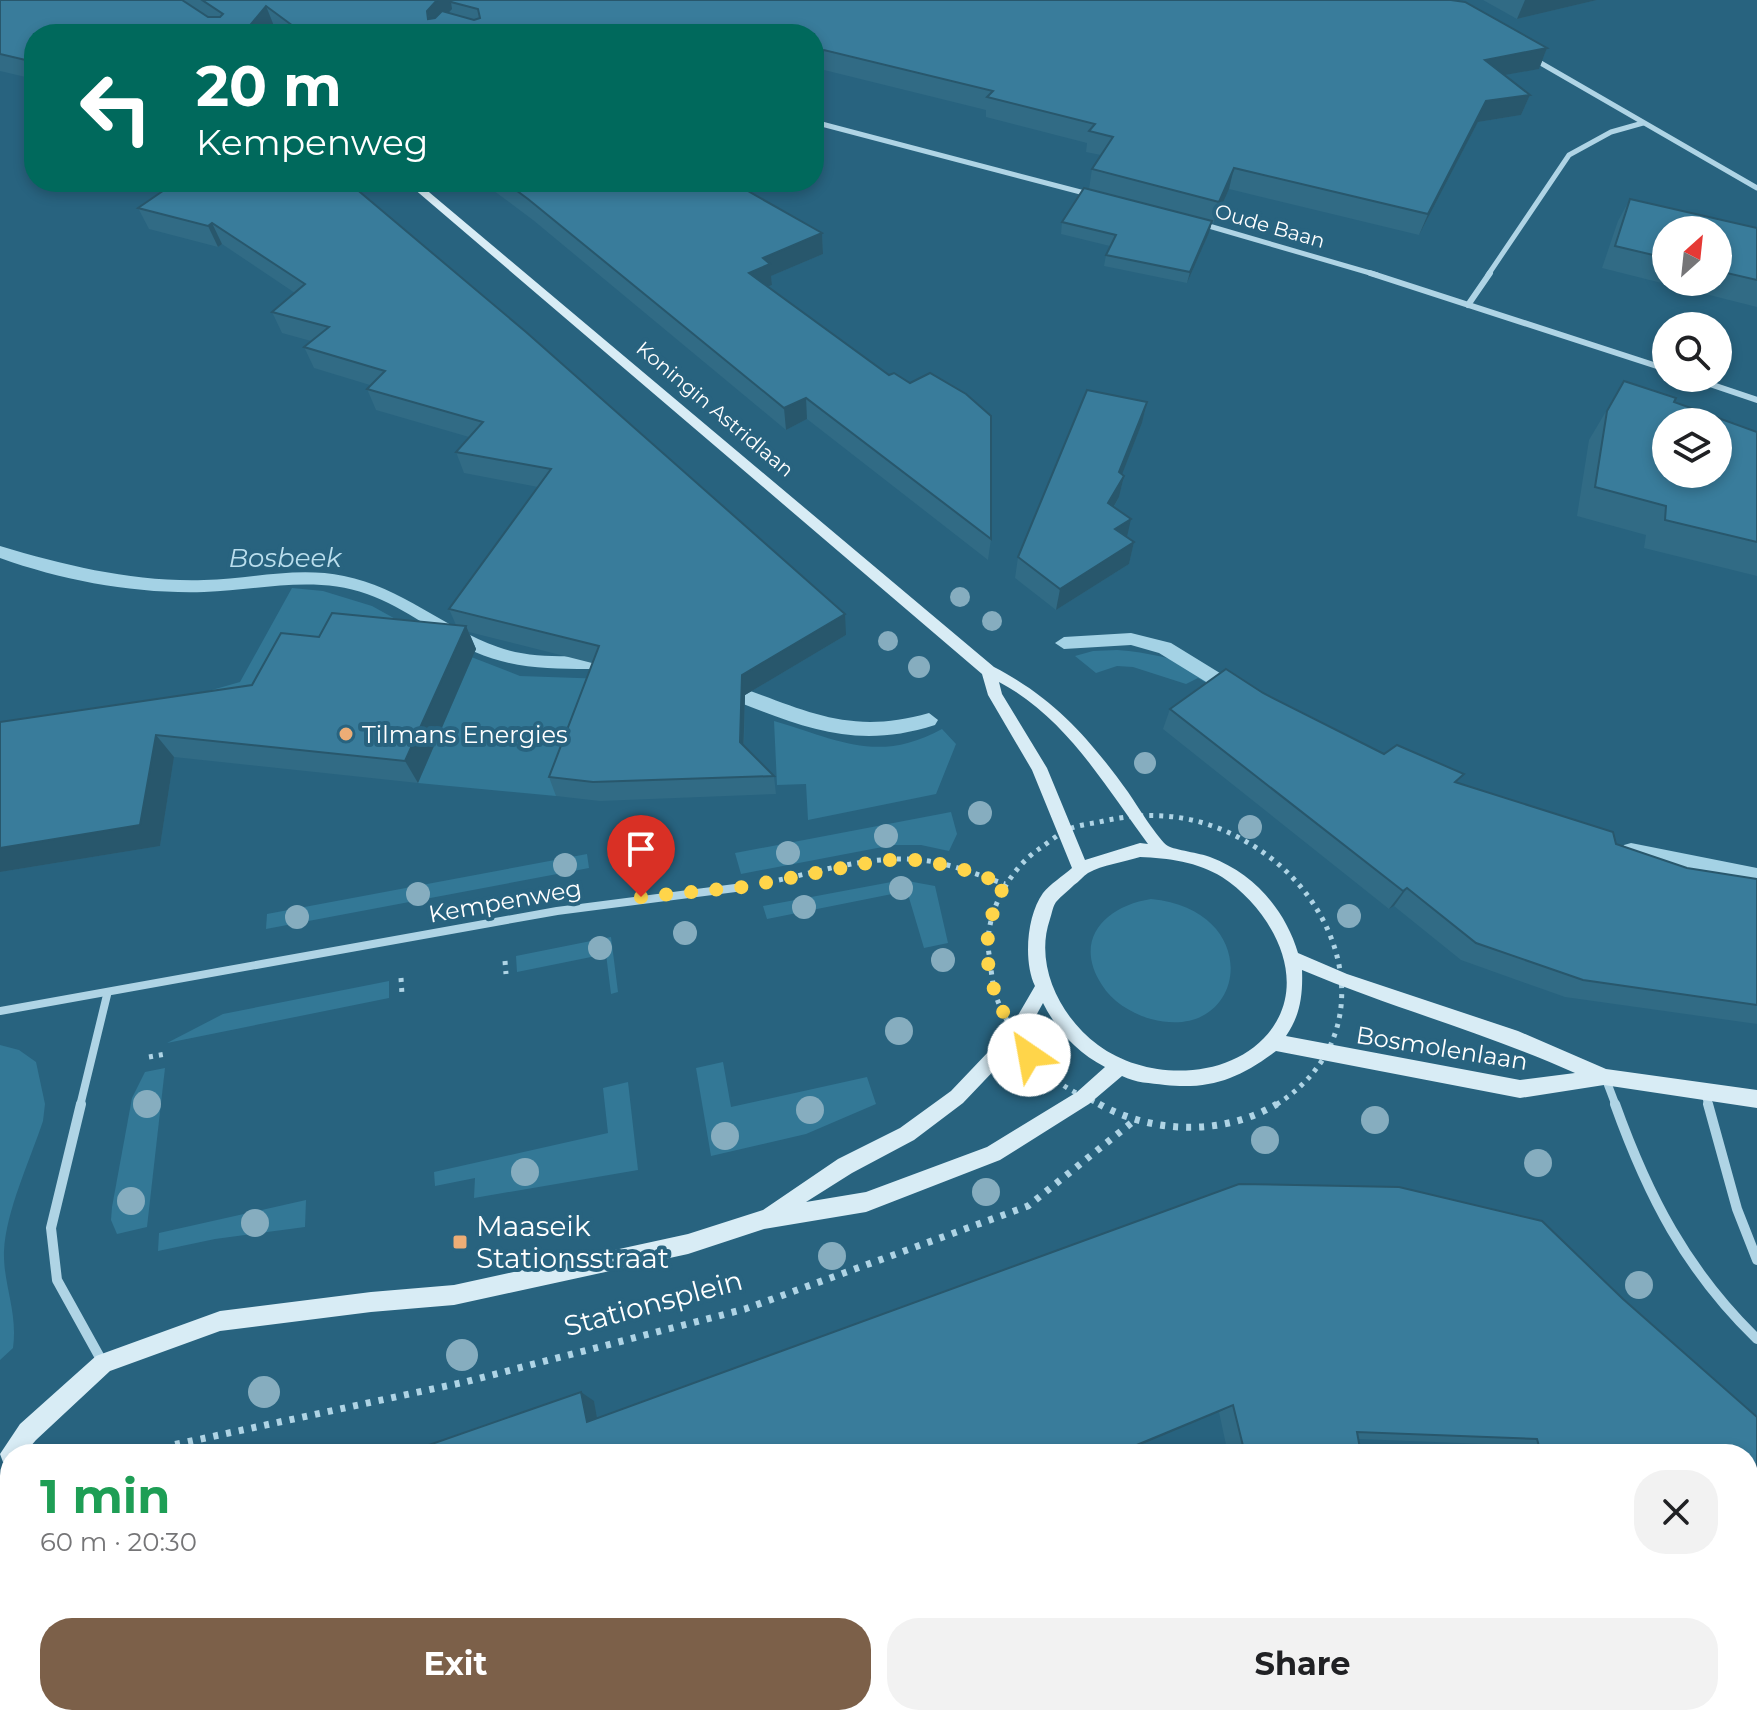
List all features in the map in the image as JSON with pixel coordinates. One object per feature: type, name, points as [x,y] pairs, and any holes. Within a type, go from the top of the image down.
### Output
[{"type":"main road","name":"Koningin Astridlaan","points":[[423,192],[989,671],[1016,682],[1078,737],[1163,851]]},
{"type":"main road","name":"Koningin Astridlaan","points":[[989,671],[995,695],[1039,768],[1080,868]]},
{"type":"main road","points":[[1163,851],[1207,862],[1247,886],[1277,920],[1294,959],[1293,1003],[1286,1023],[1273,1042],[1255,1058],[1232,1071],[1177,1079],[1148,1076],[1120,1066],[1094,1052],[1072,1033],[1042,989],[1035,965],[1038,920],[1048,899],[1062,882],[1080,868],[1119,853],[1163,851]]},
{"type":"main road","name":"Bosmolenlaan","points":[[1294,959],[1344,980],[1518,1039],[1605,1077],[1757,1099]]},
{"type":"main road","name":"Stationsplein","points":[[764,1219],[845,1166],[933,1117],[957,1097],[1016,1035],[1042,989]]},
{"type":"main road","name":"Bosmolenlaan","points":[[1273,1042],[1520,1089],[1605,1077]]},
{"type":"main road","name":"Stationsplein","points":[[19,1444],[103,1363],[220,1321],[454,1295],[688,1244],[764,1219],[866,1202],[993,1154],[1083,1098],[1120,1066]]},
{"type":"street","points":[[1530,56],[1757,188]]},
{"type":"street","points":[[1468,305],[1569,155],[1611,132],[1643,123]]},
{"type":"street","points":[[824,125],[1102,198]]},
{"type":"street","name":"Oude Baan","points":[[1193,221],[1322,257],[1652,364]]},
{"type":"street","points":[[1732,392],[1757,400]]},
{"type":"street","name":"Kempenweg","points":[[0,1011],[107,995],[641,897],[743,887]]},
{"type":"street","points":[[103,1363],[57,1280],[51,1228],[107,995]]},
{"type":"street","points":[[1605,1077],[1642,1179],[1664,1222],[1718,1300],[1757,1339]]},
{"type":"street","points":[[1705,1092],[1737,1209],[1757,1260]]},
{"type":"path","points":[[1133,814],[1173,816],[1216,828],[1259,849],[1303,888],[1324,917],[1337,948],[1344,980],[1342,1018],[1328,1054],[1296,1092],[1275,1107],[1250,1118],[1221,1125],[1165,1126],[1135,1120],[1083,1098],[1043,1071],[1000,1009],[987,957],[994,906],[1005,884],[1031,852],[1066,829],[1098,818],[1133,814]]},
{"type":"path","points":[[743,887],[884,860],[921,860],[959,868],[1005,884]]},
{"type":"path","points":[[401,973],[402,995]]},
{"type":"path","points":[[149,1057],[166,1054]]},
{"type":"path","name":"Stationsplein","points":[[178,1444],[465,1382],[745,1309],[1028,1206],[1135,1120]]},
{"type":"shaded area","points":[[292,588],[323,591],[372,606],[448,648],[520,676],[636,680],[577,742],[556,796],[418,783],[269,705],[187,697],[240,682]]},
{"type":"shaded area","points":[[1117,650],[1163,657],[1203,670],[1281,709],[1218,690],[1198,678],[1186,684],[1133,667],[1117,666],[1096,673],[1075,656],[1093,651]]},
{"type":"shaded area","points":[[774,721],[858,745],[898,745],[942,729],[956,744],[936,794],[808,820],[806,784],[777,785]]},
{"type":"shaded area","points":[[951,812],[957,834],[949,851],[921,845],[893,845],[741,874],[735,853]]},
{"type":"shaded area","points":[[587,854],[589,868],[266,929],[267,914]]},
{"type":"shaded area","points":[[902,880],[935,886],[948,943],[924,948],[907,891],[767,919],[763,906]]},
{"type":"shaded area","points":[[1151,899],[1188,908],[1213,926],[1227,949],[1230,973],[1224,995],[1208,1013],[1183,1022],[1151,1019],[1130,1011],[1111,997],[1102,985],[1091,953],[1092,939],[1098,927],[1120,909]]},
{"type":"shaded area","points":[[611,937],[618,992],[611,994],[606,954],[517,972],[516,956]]},
{"type":"shaded area","points":[[389,981],[389,998],[167,1043],[223,1014]]},
{"type":"shaded area","points":[[0,1045],[19,1050],[36,1062],[45,1104],[43,1121],[14,1203],[6,1236],[4,1263],[14,1335],[13,1348],[0,1360]]},
{"type":"shaded area","points":[[723,1062],[731,1107],[867,1077],[876,1104],[806,1134],[711,1156],[696,1068]]},
{"type":"shaded area","points":[[165,1068],[147,1227],[117,1234],[111,1220],[112,1207],[132,1098],[145,1072]]},
{"type":"shaded area","points":[[628,1082],[638,1170],[474,1198],[475,1178],[435,1186],[434,1172],[608,1133],[603,1088]]},
{"type":"shaded area","points":[[306,1200],[305,1227],[215,1239],[158,1251],[159,1233]]},
{"type":"building","points":[[0,0],[182,0],[208,17],[220,17],[223,14],[202,0],[437,0],[427,11],[428,19],[435,18],[442,11],[474,20],[480,18],[478,9],[452,0],[1451,0],[1465,2],[1547,48],[1485,60],[1530,95],[1486,101],[1428,214],[1234,168],[1219,202],[1092,169],[1113,137],[1089,131],[1095,124],[987,97],[993,91],[824,50],[824,24],[290,24],[266,6],[251,24],[24,24],[24,60],[0,54]]},
{"type":"building","points":[[1084,188],[1212,221],[1190,272],[1106,255],[1116,235],[1062,222]]},
{"type":"building","points":[[161,192],[360,192],[526,332],[845,614],[742,675],[740,742],[774,776],[593,782],[549,777],[599,646],[449,609],[551,469],[456,452],[483,422],[367,389],[385,371],[304,347],[329,327],[272,312],[305,284],[212,223],[208,226],[138,208]]},
{"type":"building","points":[[519,192],[750,192],[822,233],[763,258],[770,264],[749,273],[889,375],[894,373],[910,383],[930,373],[966,394],[991,416],[991,539],[806,398],[784,408]]},
{"type":"building","points":[[1630,199],[1704,216],[1652,216],[1652,255],[1615,246]]},
{"type":"building","points":[[1732,222],[1757,228],[1757,280],[1732,274]]},
{"type":"building","points":[[1624,381],[1676,398],[1674,402],[1691,408],[1652,408],[1652,488],[1732,488],[1732,423],[1757,432],[1757,542],[1665,520],[1666,506],[1595,487],[1607,411]]},
{"type":"building","points":[[1087,390],[1147,402],[1119,472],[1124,476],[1108,503],[1131,519],[1115,529],[1134,542],[1060,589],[1018,557]]},
{"type":"building","points":[[332,613],[466,626],[405,761],[156,735],[140,825],[0,848],[0,722],[252,685],[281,633],[319,637]]},
{"type":"building","points":[[1226,669],[1263,693],[1384,754],[1397,745],[1464,774],[1455,782],[1613,832],[1616,844],[1687,868],[1757,879],[1757,1005],[1583,980],[1476,943],[1407,888],[1403,891],[1170,709]]},
{"type":"building","points":[[1239,1184],[1399,1187],[1542,1221],[1623,1299],[1757,1417],[1757,1444],[1538,1444],[1537,1439],[1357,1432],[1359,1444],[1243,1444],[1233,1405],[1139,1444],[432,1444],[581,1392],[587,1422]]},
{"type":"waterway","name":"Bosbeek","points":[[0,552],[72,573],[154,584],[202,586],[306,578],[341,581],[397,600],[498,654],[547,662],[613,663]]},
{"type":"waterway","name":"Bosbeek","points":[[1064,643],[1131,639],[1165,648],[1235,691]]},
{"type":"waterway","name":"Bosbeek","points":[[718,687],[796,716],[848,729],[874,731],[929,720]]},
{"type":"waterway","name":"Bosbeek","points":[[1631,851],[1757,877]]},
{"type":"place","name":"Tilmans Energies","points":[[346,734]]},
{"type":"place","name":"Maaseik Stationsstraat","points":[[460,1242]]},
{"type":"route","points":[[641,897],[743,887],[884,860],[921,860],[959,868],[1005,884],[994,906],[987,957],[1000,1009],[1029,1055]]}]
